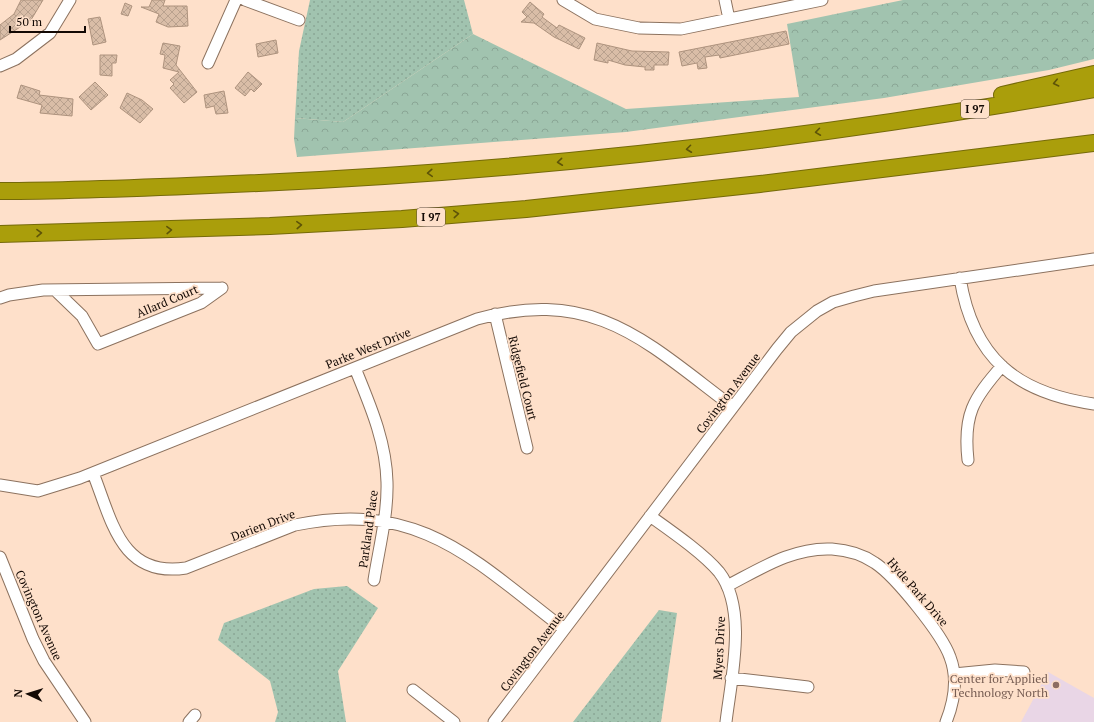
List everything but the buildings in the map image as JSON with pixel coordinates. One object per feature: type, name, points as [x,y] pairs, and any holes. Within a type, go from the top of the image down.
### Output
[{"type":"highway","points":[[856,127],[1094,74]]},
{"type":"highway","name":"I 97","points":[[0,191],[138,188],[402,175],[523,166],[651,153],[856,127],[1006,105],[1094,89]]},
{"type":"highway","name":"I 97","points":[[0,234],[263,227],[402,219],[558,206],[860,171],[1094,134]]},
{"type":"highway","points":[[860,171],[1094,144]]},
{"type":"street","points":[[0,66],[16,59],[50,33],[70,0]]},
{"type":"street","points":[[208,63],[236,0]]},
{"type":"street","points":[[245,0],[299,20]]},
{"type":"street","points":[[563,0],[595,19],[639,28],[681,29],[803,2],[822,0]]},
{"type":"street","points":[[725,0],[730,19]]},
{"type":"street","name":"Covington Avenue","points":[[494,722],[790,332],[833,302],[854,296],[960,278],[1094,259]]},
{"type":"street","points":[[960,278],[965,306],[974,328],[988,351],[1002,366],[1017,379],[1046,394],[1062,399],[1094,404]]},
{"type":"street","name":"Allard Court","points":[[0,298],[26,292],[55,290],[222,288],[201,303],[98,344],[82,316],[55,290]]},
{"type":"street","name":"Parke West Drive","points":[[0,484],[38,491],[93,473],[470,322],[495,314],[516,310],[559,310],[581,313],[600,318],[640,338],[733,407]]},
{"type":"street","name":"Ridgefield Court","points":[[495,314],[527,448]]},
{"type":"street","points":[[968,460],[966,432],[972,408],[979,394],[1002,366]]},
{"type":"street","name":"Parkland Place","points":[[355,368],[375,416],[382,446],[387,483],[374,580]]},
{"type":"street","name":"Darien Drive","points":[[93,473],[117,535],[125,548],[135,558],[156,569],[171,571],[186,568],[296,525],[314,521],[350,518],[383,521],[416,529],[435,536],[455,547],[564,629]]},
{"type":"street","name":"Myers Drive","points":[[650,516],[687,544],[719,572],[727,586],[736,619],[726,722]]},
{"type":"street","name":"Hyde Park Drive","points":[[727,586],[785,557],[803,551],[833,549],[854,553],[874,562],[886,572],[932,625],[943,641],[950,658],[954,674],[951,708],[946,722]]},
{"type":"street","name":"Covington Avenue","points":[[0,557],[33,639],[44,661],[85,722]]},
{"type":"street","points":[[954,674],[995,670],[1024,672]]},
{"type":"street","points":[[731,678],[808,687]]},
{"type":"street","points":[[413,690],[454,722]]},
{"type":"shaded area","name":"Center for Applied Technology North","points":[[1048,672],[1094,698],[1094,722],[1021,722]]},
{"type":"green space","points":[[310,0],[464,0],[473,34],[343,122],[295,118],[299,51]]},
{"type":"green space","points":[[903,0],[1094,0],[1094,59],[1049,70],[884,98],[626,132],[297,157],[294,139],[295,118],[343,122],[473,34],[626,109],[799,97],[787,24]]},
{"type":"green space","points":[[347,586],[378,608],[338,671],[346,722],[275,722],[278,712],[270,681],[218,640],[224,623],[314,589]]},
{"type":"green space","points":[[659,610],[677,613],[661,722],[573,722]]},
{"type":"place","name":"Center for Applied Technology North","points":[[1056,685]]}]
